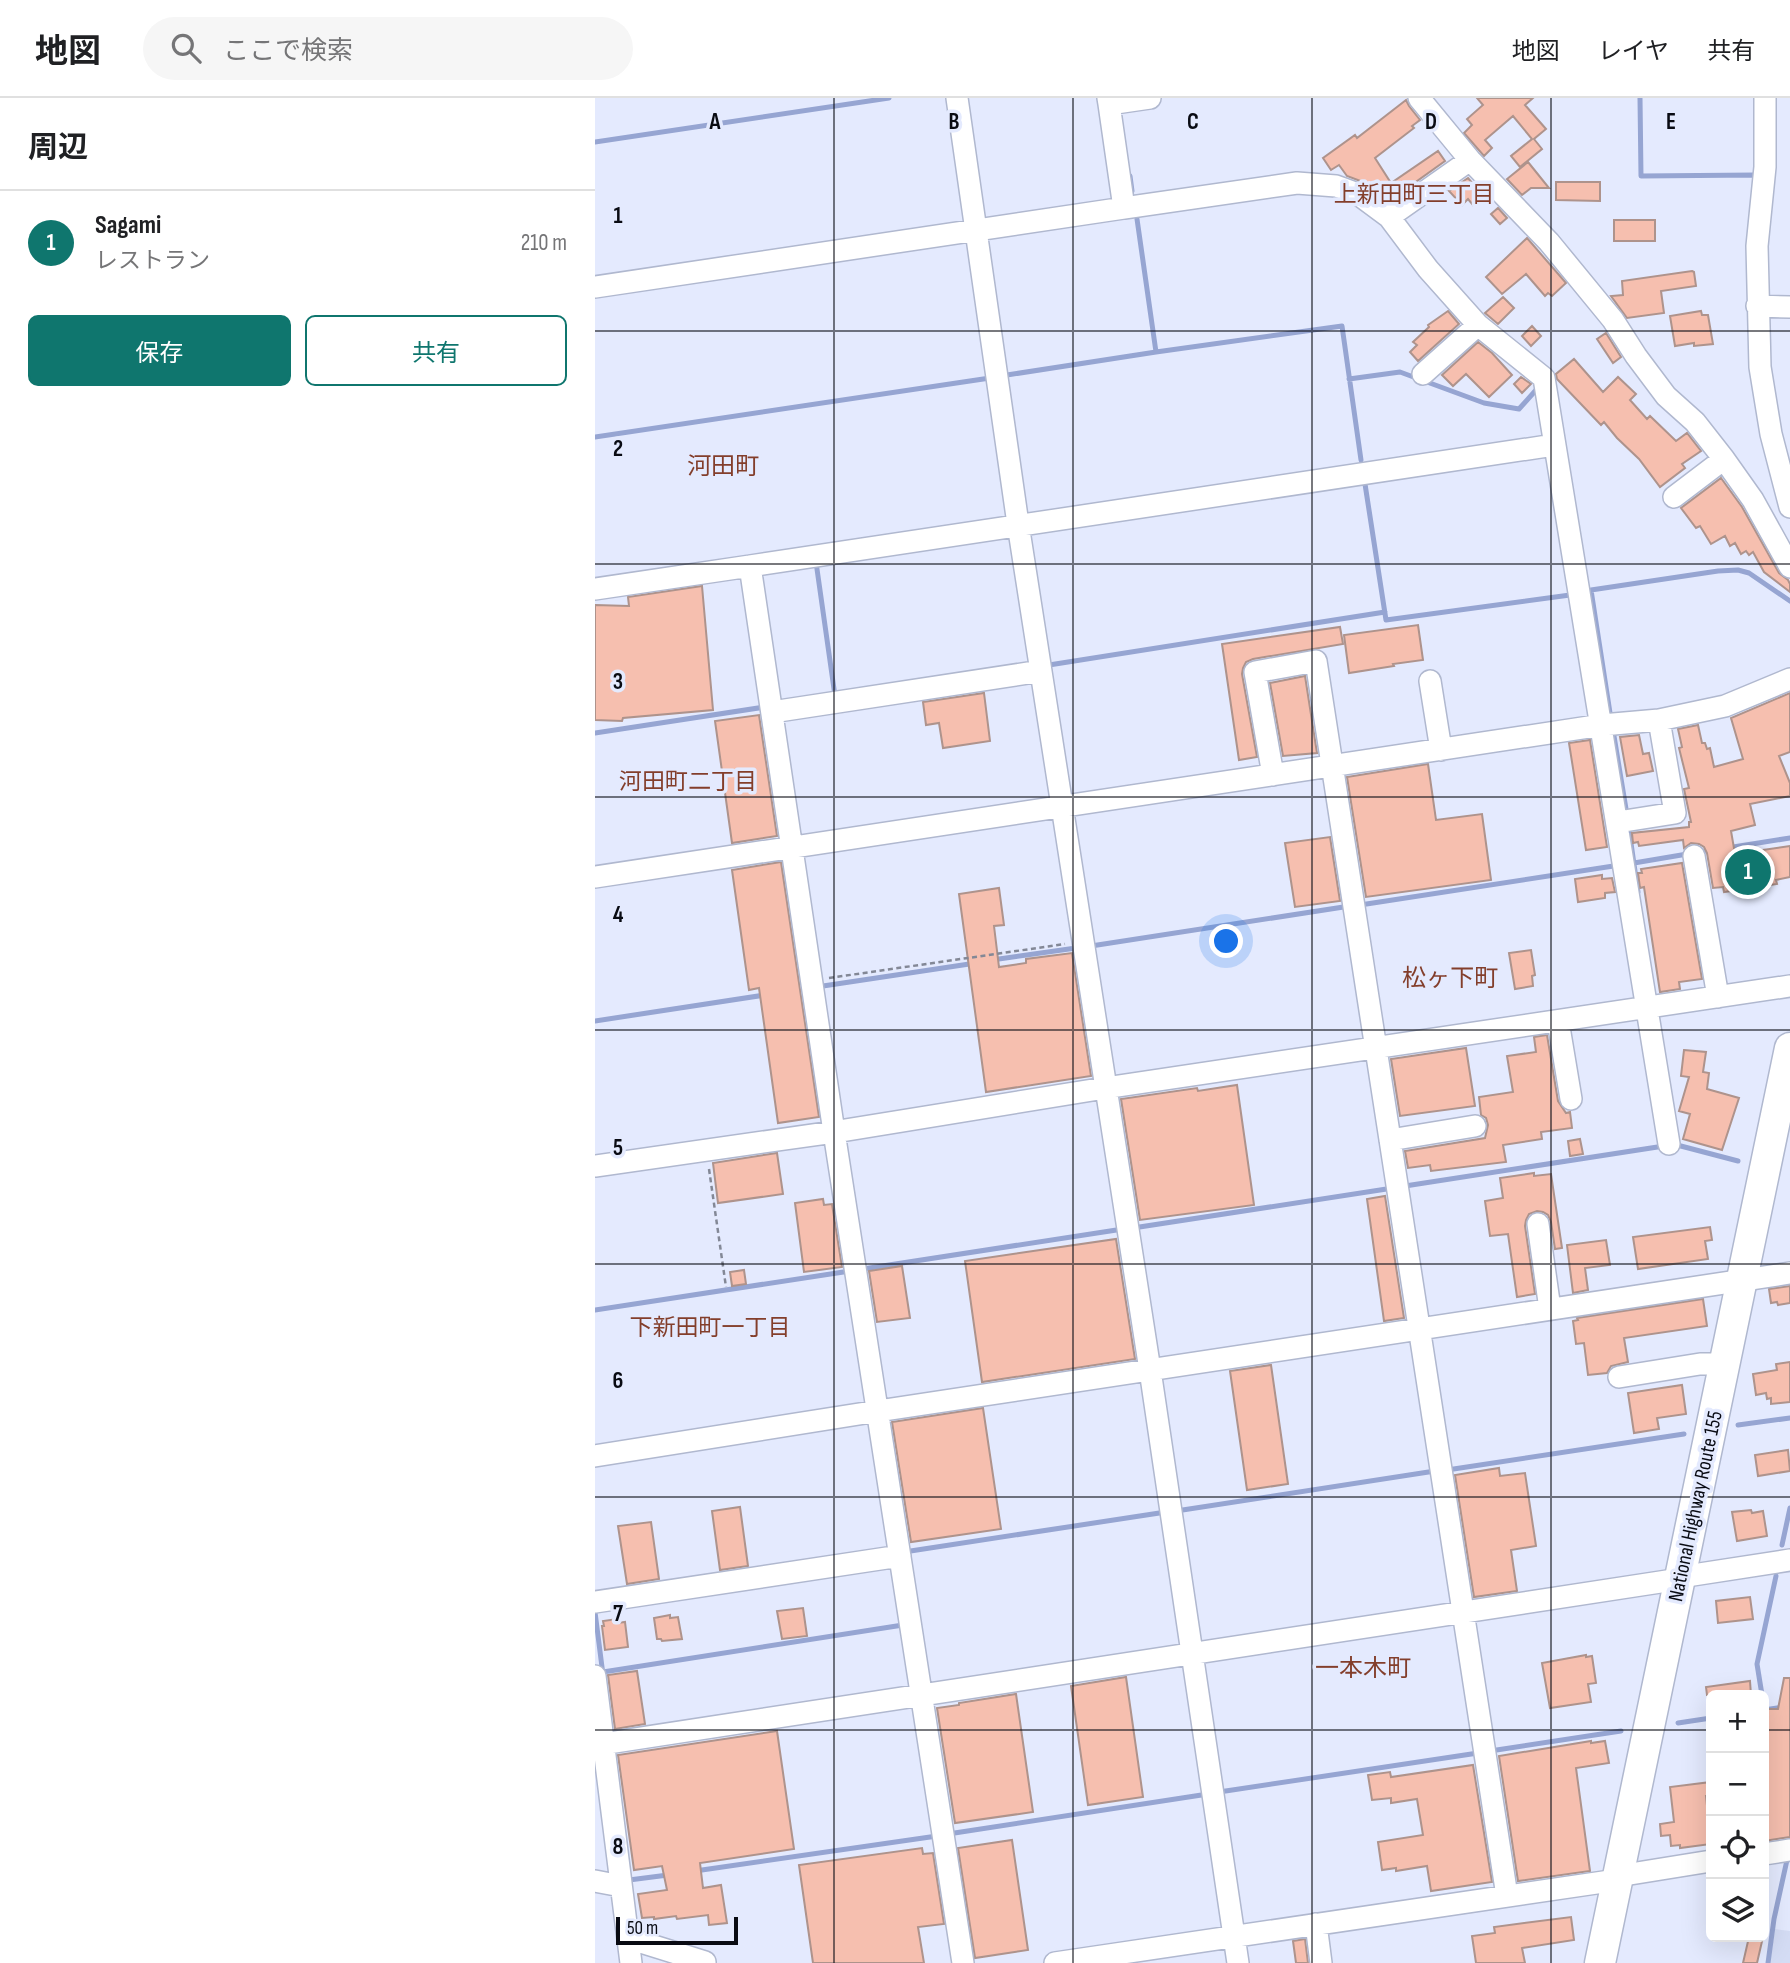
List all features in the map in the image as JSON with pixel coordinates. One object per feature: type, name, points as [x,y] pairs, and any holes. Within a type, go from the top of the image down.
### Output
[{"type":"highway","name":"National Highway Route 155","points":[[1600,1963],[1790,1048]]},
{"type":"street","points":[[957,98],[1018,524],[1150,1370],[1238,1963]]},
{"type":"street","points":[[1124,208],[1109,101],[1150,98]]},
{"type":"street","points":[[1765,98],[1765,167],[1757,246],[1757,306],[1762,380],[1771,433],[1790,507]]},
{"type":"street","points":[[1424,100],[1469,160],[1549,242],[1613,320],[1666,396],[1695,422],[1753,500],[1788,559]]},
{"type":"street","points":[[1389,217],[1469,160]]},
{"type":"street","points":[[595,287],[1297,183],[1336,186],[1358,194],[1389,217],[1428,269],[1478,325],[1544,378],[1669,1144]]},
{"type":"street","points":[[1757,306],[1790,307]]},
{"type":"street","points":[[1423,374],[1478,325]]},
{"type":"street","points":[[595,589],[1554,445]]},
{"type":"street","points":[[1674,497],[1724,459]]},
{"type":"street","points":[[750,566],[834,1132],[963,1963]]},
{"type":"street","points":[[1273,775],[1255,672],[1316,661],[1507,1896]]},
{"type":"street","points":[[772,712],[1041,671]]},
{"type":"street","points":[[595,877],[1602,725],[1659,720],[1725,706],[1790,679]]},
{"type":"street","points":[[1430,681],[1441,750]]},
{"type":"street","points":[[1618,822],[1675,813],[1659,720]]},
{"type":"street","points":[[1694,856],[1718,997]]},
{"type":"street","points":[[595,1166],[1790,986]]},
{"type":"street","points":[[1558,1021],[1571,1099]]},
{"type":"street","points":[[1390,1140],[1475,1126]]},
{"type":"street","points":[[1538,1224],[1550,1309]]},
{"type":"street","points":[[595,1456],[1790,1273]]},
{"type":"street","points":[[1619,1377],[1700,1364],[1724,1364]]},
{"type":"street","points":[[595,1602],[900,1556]]},
{"type":"street","points":[[599,1744],[1790,1560]]},
{"type":"street","points":[[595,1675],[599,1744],[631,1963]]},
{"type":"street","points":[[1769,1853],[1790,1850]]},
{"type":"street","points":[[1055,1963],[1507,1896],[1706,1862]]},
{"type":"street","points":[[595,1881],[621,1886]]},
{"type":"street","points":[[1316,1924],[1321,1963]]},
{"type":"street","points":[[628,1938],[705,1962]]},
{"type":"path","points":[[812,980],[1083,941]]},
{"type":"path","points":[[706,1150],[726,1287]]},
{"type":"shaded area","points":[[1775,1929],[1790,1931],[1790,1963],[1770,1963]]},
{"type":"building","points":[[1477,98],[1533,98],[1525,105],[1546,129],[1534,139],[1542,149],[1520,167],[1511,156],[1532,139],[1513,116],[1485,140],[1492,148],[1484,156],[1464,133],[1472,125],[1467,119],[1483,105]]},
{"type":"building","points":[[1406,100],[1420,120],[1412,126],[1414,128],[1375,158],[1391,183],[1438,151],[1445,161],[1389,201],[1380,188],[1376,191],[1364,181],[1347,176],[1339,165],[1331,170],[1323,158],[1355,135],[1357,138]]},
{"type":"building","points":[[1528,162],[1549,188],[1531,188],[1522,195],[1507,179]]},
{"type":"building","points":[[1468,178],[1483,196],[1473,205],[1468,199],[1462,205],[1449,191]]},
{"type":"building","points":[[1556,182],[1600,182],[1600,201],[1556,200]]},
{"type":"building","points":[[1498,208],[1507,218],[1500,224],[1491,214]]},
{"type":"building","points":[[1614,220],[1655,220],[1655,241],[1614,241]]},
{"type":"building","points":[[1527,238],[1566,283],[1552,296],[1548,293],[1545,296],[1526,274],[1502,294],[1486,277]]},
{"type":"building","points":[[1692,271],[1696,286],[1661,291],[1664,313],[1627,318],[1611,296],[1623,295],[1622,281]]},
{"type":"building","points":[[1503,297],[1514,308],[1498,324],[1485,313]]},
{"type":"building","points":[[1448,311],[1459,324],[1418,361],[1410,352],[1417,345],[1413,342],[1428,325]]},
{"type":"building","points":[[1701,311],[1702,315],[1708,315],[1713,344],[1675,346],[1670,316]]},
{"type":"building","points":[[1532,326],[1541,336],[1531,346],[1522,336]]},
{"type":"building","points":[[1606,333],[1621,357],[1613,363],[1597,339]]},
{"type":"building","points":[[1478,342],[1512,375],[1489,397],[1466,374],[1453,386],[1442,375]]},
{"type":"building","points":[[1574,359],[1603,392],[1618,377],[1636,394],[1630,400],[1647,419],[1650,416],[1676,441],[1687,433],[1701,451],[1682,464],[1685,468],[1660,487],[1639,459],[1604,422],[1601,425],[1557,379],[1556,374]]},
{"type":"building","points":[[1521,377],[1531,384],[1522,393],[1514,384]]},
{"type":"building","points":[[1721,478],[1742,507],[1779,573],[1788,580],[1790,592],[1764,572],[1753,552],[1749,555],[1746,551],[1741,554],[1735,543],[1730,546],[1725,536],[1711,544],[1700,526],[1696,528],[1681,508]]},
{"type":"building","points":[[702,586],[713,710],[623,718],[622,721],[595,720],[595,605],[629,606],[628,597]]},
{"type":"building","points":[[1418,625],[1423,660],[1349,673],[1344,635]]},
{"type":"building","points":[[1340,627],[1343,644],[1246,662],[1242,674],[1257,757],[1239,760],[1222,644]]},
{"type":"building","points":[[1305,676],[1317,753],[1283,756],[1270,683]]},
{"type":"building","points":[[984,693],[990,741],[943,748],[939,723],[926,725],[923,702]]},
{"type":"building","points":[[1790,693],[1790,752],[1779,756],[1790,783],[1790,796],[1750,804],[1755,825],[1731,831],[1735,854],[1790,846],[1790,877],[1776,880],[1777,884],[1724,892],[1723,887],[1713,888],[1707,853],[1699,844],[1691,843],[1684,848],[1683,840],[1639,846],[1638,842],[1633,843],[1632,833],[1689,827],[1691,822],[1684,789],[1689,788],[1679,748],[1682,747],[1678,729],[1698,725],[1702,743],[1705,743],[1707,749],[1710,748],[1714,767],[1743,759],[1731,718]]},
{"type":"building","points":[[759,715],[777,836],[732,843],[715,721]]},
{"type":"building","points":[[1639,735],[1643,754],[1649,753],[1653,771],[1627,776],[1620,737]]},
{"type":"building","points":[[1590,740],[1607,847],[1586,850],[1569,743]]},
{"type":"building","points":[[1428,764],[1436,820],[1482,814],[1491,880],[1366,897],[1347,777]]},
{"type":"building","points":[[1330,837],[1340,901],[1295,907],[1285,843]]},
{"type":"building","points":[[781,862],[819,1117],[778,1123],[759,988],[749,990],[732,870]]},
{"type":"building","points":[[1682,863],[1702,979],[1679,982],[1680,989],[1660,992],[1644,887],[1640,888],[1638,873],[1642,873],[1641,869]]},
{"type":"building","points":[[1602,875],[1602,879],[1612,878],[1615,892],[1605,893],[1605,898],[1578,902],[1575,879]]},
{"type":"building","points":[[999,888],[1004,925],[994,926],[999,967],[1026,963],[1026,959],[1072,953],[1091,1076],[986,1092],[959,894]]},
{"type":"building","points":[[1531,950],[1535,975],[1532,976],[1533,986],[1515,989],[1509,953]]},
{"type":"building","points":[[1547,1035],[1558,1101],[1566,1113],[1570,1112],[1572,1128],[1541,1132],[1542,1139],[1503,1145],[1506,1162],[1431,1171],[1430,1165],[1408,1168],[1405,1151],[1485,1138],[1488,1125],[1486,1118],[1481,1115],[1479,1097],[1513,1092],[1507,1056],[1536,1052],[1534,1037]]},
{"type":"building","points":[[1466,1048],[1475,1106],[1400,1116],[1391,1059]]},
{"type":"building","points":[[1684,1050],[1706,1052],[1703,1072],[1709,1073],[1707,1089],[1739,1098],[1722,1150],[1683,1139],[1690,1114],[1679,1111],[1689,1077],[1681,1076]]},
{"type":"building","points":[[1237,1085],[1254,1205],[1140,1220],[1121,1099]]},
{"type":"building","points":[[1580,1139],[1583,1154],[1570,1156],[1568,1141]]},
{"type":"building","points":[[777,1153],[783,1194],[718,1203],[713,1163]]},
{"type":"building","points":[[1534,1173],[1534,1176],[1551,1174],[1562,1248],[1555,1249],[1548,1215],[1537,1211],[1529,1214],[1525,1226],[1535,1294],[1517,1297],[1508,1234],[1490,1236],[1485,1201],[1503,1198],[1500,1178]]},
{"type":"building","points":[[1385,1196],[1404,1318],[1384,1321],[1367,1199]]},
{"type":"building","points":[[823,1199],[824,1205],[832,1204],[842,1267],[804,1272],[795,1203]]},
{"type":"building","points":[[1710,1227],[1712,1240],[1705,1241],[1708,1259],[1638,1269],[1633,1237]]},
{"type":"building","points":[[1116,1239],[1135,1359],[982,1382],[965,1261]]},
{"type":"building","points":[[1606,1240],[1610,1265],[1585,1268],[1588,1290],[1573,1293],[1567,1245]]},
{"type":"building","points":[[902,1266],[910,1318],[877,1322],[869,1271]]},
{"type":"building","points":[[744,1270],[746,1284],[732,1286],[730,1272]]},
{"type":"building","points":[[1790,1286],[1790,1303],[1771,1303],[1769,1289]]},
{"type":"building","points":[[1703,1299],[1707,1326],[1624,1338],[1628,1362],[1611,1366],[1607,1373],[1588,1375],[1584,1343],[1576,1344],[1573,1321],[1578,1320],[1577,1318]]},
{"type":"building","points":[[1790,1362],[1790,1402],[1771,1404],[1771,1398],[1767,1399],[1766,1393],[1756,1395],[1753,1374],[1777,1370],[1776,1364]]},
{"type":"building","points":[[1271,1365],[1288,1484],[1247,1490],[1230,1371]]},
{"type":"building","points":[[1682,1385],[1686,1414],[1657,1418],[1659,1429],[1634,1433],[1628,1393]]},
{"type":"building","points":[[983,1408],[1001,1529],[911,1542],[892,1422]]},
{"type":"building","points":[[1788,1450],[1790,1471],[1758,1476],[1755,1455]]},
{"type":"building","points":[[1499,1468],[1500,1476],[1525,1473],[1536,1546],[1511,1550],[1517,1591],[1474,1597],[1455,1475]]},
{"type":"building","points":[[740,1507],[748,1566],[720,1570],[712,1511]]},
{"type":"building","points":[[1751,1510],[1752,1513],[1763,1511],[1767,1536],[1737,1541],[1732,1512]]},
{"type":"building","points":[[651,1522],[659,1579],[627,1584],[618,1526]]},
{"type":"building","points":[[1750,1597],[1753,1619],[1718,1623],[1716,1601]]},
{"type":"building","points":[[803,1608],[807,1636],[782,1639],[777,1611]]},
{"type":"building","points":[[670,1615],[670,1618],[678,1617],[682,1639],[657,1639],[654,1618]]},
{"type":"building","points":[[617,1619],[618,1623],[625,1622],[628,1647],[605,1650],[603,1621]]},
{"type":"building","points":[[1592,1656],[1596,1683],[1588,1684],[1591,1702],[1550,1708],[1542,1663]]},
{"type":"building","points":[[637,1671],[645,1724],[615,1729],[608,1675]]},
{"type":"building","points":[[1126,1677],[1143,1797],[1088,1805],[1071,1686]]},
{"type":"building","points":[[1784,1678],[1790,1678],[1790,1837],[1769,1840],[1769,1709],[1778,1709]]},
{"type":"building","points":[[1750,1681],[1751,1690],[1706,1690],[1706,1687]]},
{"type":"building","points":[[1016,1694],[1033,1812],[955,1823],[937,1708]]},
{"type":"building","points":[[777,1731],[794,1849],[700,1863],[703,1888],[721,1885],[727,1923],[709,1925],[708,1915],[677,1919],[676,1916],[642,1918],[638,1894],[667,1890],[662,1866],[634,1870],[618,1755]]},
{"type":"building","points":[[1605,1741],[1609,1763],[1576,1768],[1590,1871],[1518,1881],[1499,1756]]},
{"type":"building","points":[[1473,1765],[1492,1882],[1431,1891],[1427,1866],[1396,1871],[1396,1868],[1382,1870],[1378,1842],[1423,1835],[1417,1799],[1391,1803],[1391,1798],[1372,1800],[1368,1775],[1390,1772],[1391,1777]]},
{"type":"building","points":[[1706,1783],[1706,1845],[1680,1848],[1680,1845],[1671,1846],[1670,1835],[1661,1836],[1660,1824],[1674,1822],[1670,1787]]},
{"type":"building","points":[[1012,1840],[1028,1950],[975,1958],[958,1848]]},
{"type":"building","points":[[922,1848],[923,1854],[933,1853],[944,1924],[918,1927],[924,1963],[813,1963],[799,1865]]},
{"type":"building","points":[[1571,1917],[1574,1940],[1522,1948],[1525,1963],[1476,1963],[1472,1936],[1495,1933],[1494,1927]]},
{"type":"building","points":[[1305,1939],[1308,1963],[1296,1963],[1293,1941]]},
{"type":"building","points":[[1748,1942],[1762,1942],[1757,1963],[1743,1963]]},
{"type":"waterway","points":[[595,142],[889,98]]},
{"type":"waterway","points":[[1640,98],[1641,176],[1755,175],[1755,179]]},
{"type":"waterway","points":[[1130,176],[1132,191]]},
{"type":"waterway","points":[[1137,219],[1156,352],[1342,326],[1361,460]]},
{"type":"waterway","points":[[1007,375],[1156,352]]},
{"type":"waterway","points":[[1349,379],[1400,372],[1484,403],[1519,409],[1536,390]]},
{"type":"waterway","points":[[595,437],[990,378]]},
{"type":"waterway","points":[[1365,484],[1386,620],[1570,595]]},
{"type":"waterway","points":[[816,562],[835,696]]},
{"type":"waterway","points":[[1610,713],[1591,590],[1738,570],[1749,573],[1790,601]]},
{"type":"waterway","points":[[1049,665],[1385,612]]},
{"type":"waterway","points":[[595,733],[765,707]]},
{"type":"waterway","points":[[1613,730],[1626,809]]},
{"type":"waterway","points":[[1629,829],[1638,892]]},
{"type":"waterway","points":[[1727,848],[1790,838]]},
{"type":"waterway","points":[[1634,863],[1711,850]]},
{"type":"waterway","points":[[1360,905],[1620,865]]},
{"type":"waterway","points":[[1091,946],[1350,906]]},
{"type":"waterway","points":[[992,960],[1076,948]]},
{"type":"waterway","points":[[823,986],[976,963]]},
{"type":"waterway","points":[[595,1021],[765,995]]},
{"type":"waterway","points":[[1677,1143],[1738,1161]]},
{"type":"waterway","points":[[1405,1186],[1664,1146]]},
{"type":"waterway","points":[[1133,1228],[1393,1188]]},
{"type":"waterway","points":[[863,1269],[1123,1229]]},
{"type":"waterway","points":[[595,1310],[850,1271]]},
{"type":"waterway","points":[[1738,1425],[1790,1418]]},
{"type":"waterway","points":[[1447,1470],[1684,1434]]},
{"type":"waterway","points":[[1176,1511],[1435,1471]]},
{"type":"waterway","points":[[1782,1545],[1790,1508]]},
{"type":"waterway","points":[[904,1552],[1166,1512]]},
{"type":"waterway","points":[[1761,1690],[1757,1664],[1776,1576]]},
{"type":"waterway","points":[[595,1612],[603,1675]]},
{"type":"waterway","points":[[603,1672],[903,1625]]},
{"type":"waterway","points":[[1769,1709],[1790,1706]]},
{"type":"waterway","points":[[1678,1723],[1706,1719]]},
{"type":"waterway","points":[[1490,1751],[1621,1731]]},
{"type":"waterway","points":[[1219,1792],[1478,1753]]},
{"type":"waterway","points":[[948,1834],[1208,1794]]},
{"type":"waterway","points":[[695,1871],[937,1836]]},
{"type":"waterway","points":[[1768,1963],[1787,1860]]},
{"type":"waterway","points":[[629,1880],[668,1875]]},
{"type":"place","name":"Sagami","points":[[1748,872]]},
{"type":"district","name":"上新田町三丁目","points":[[1414,194]]},
{"type":"district","name":"河田町","points":[[723,466]]},
{"type":"district","name":"河田町二丁目","points":[[688,781]]},
{"type":"district","name":"松ヶ下町","points":[[1450,978]]},
{"type":"district","name":"下新田町一丁目","points":[[710,1327]]},
{"type":"district","name":"一本木町","points":[[1363,1668]]}]
